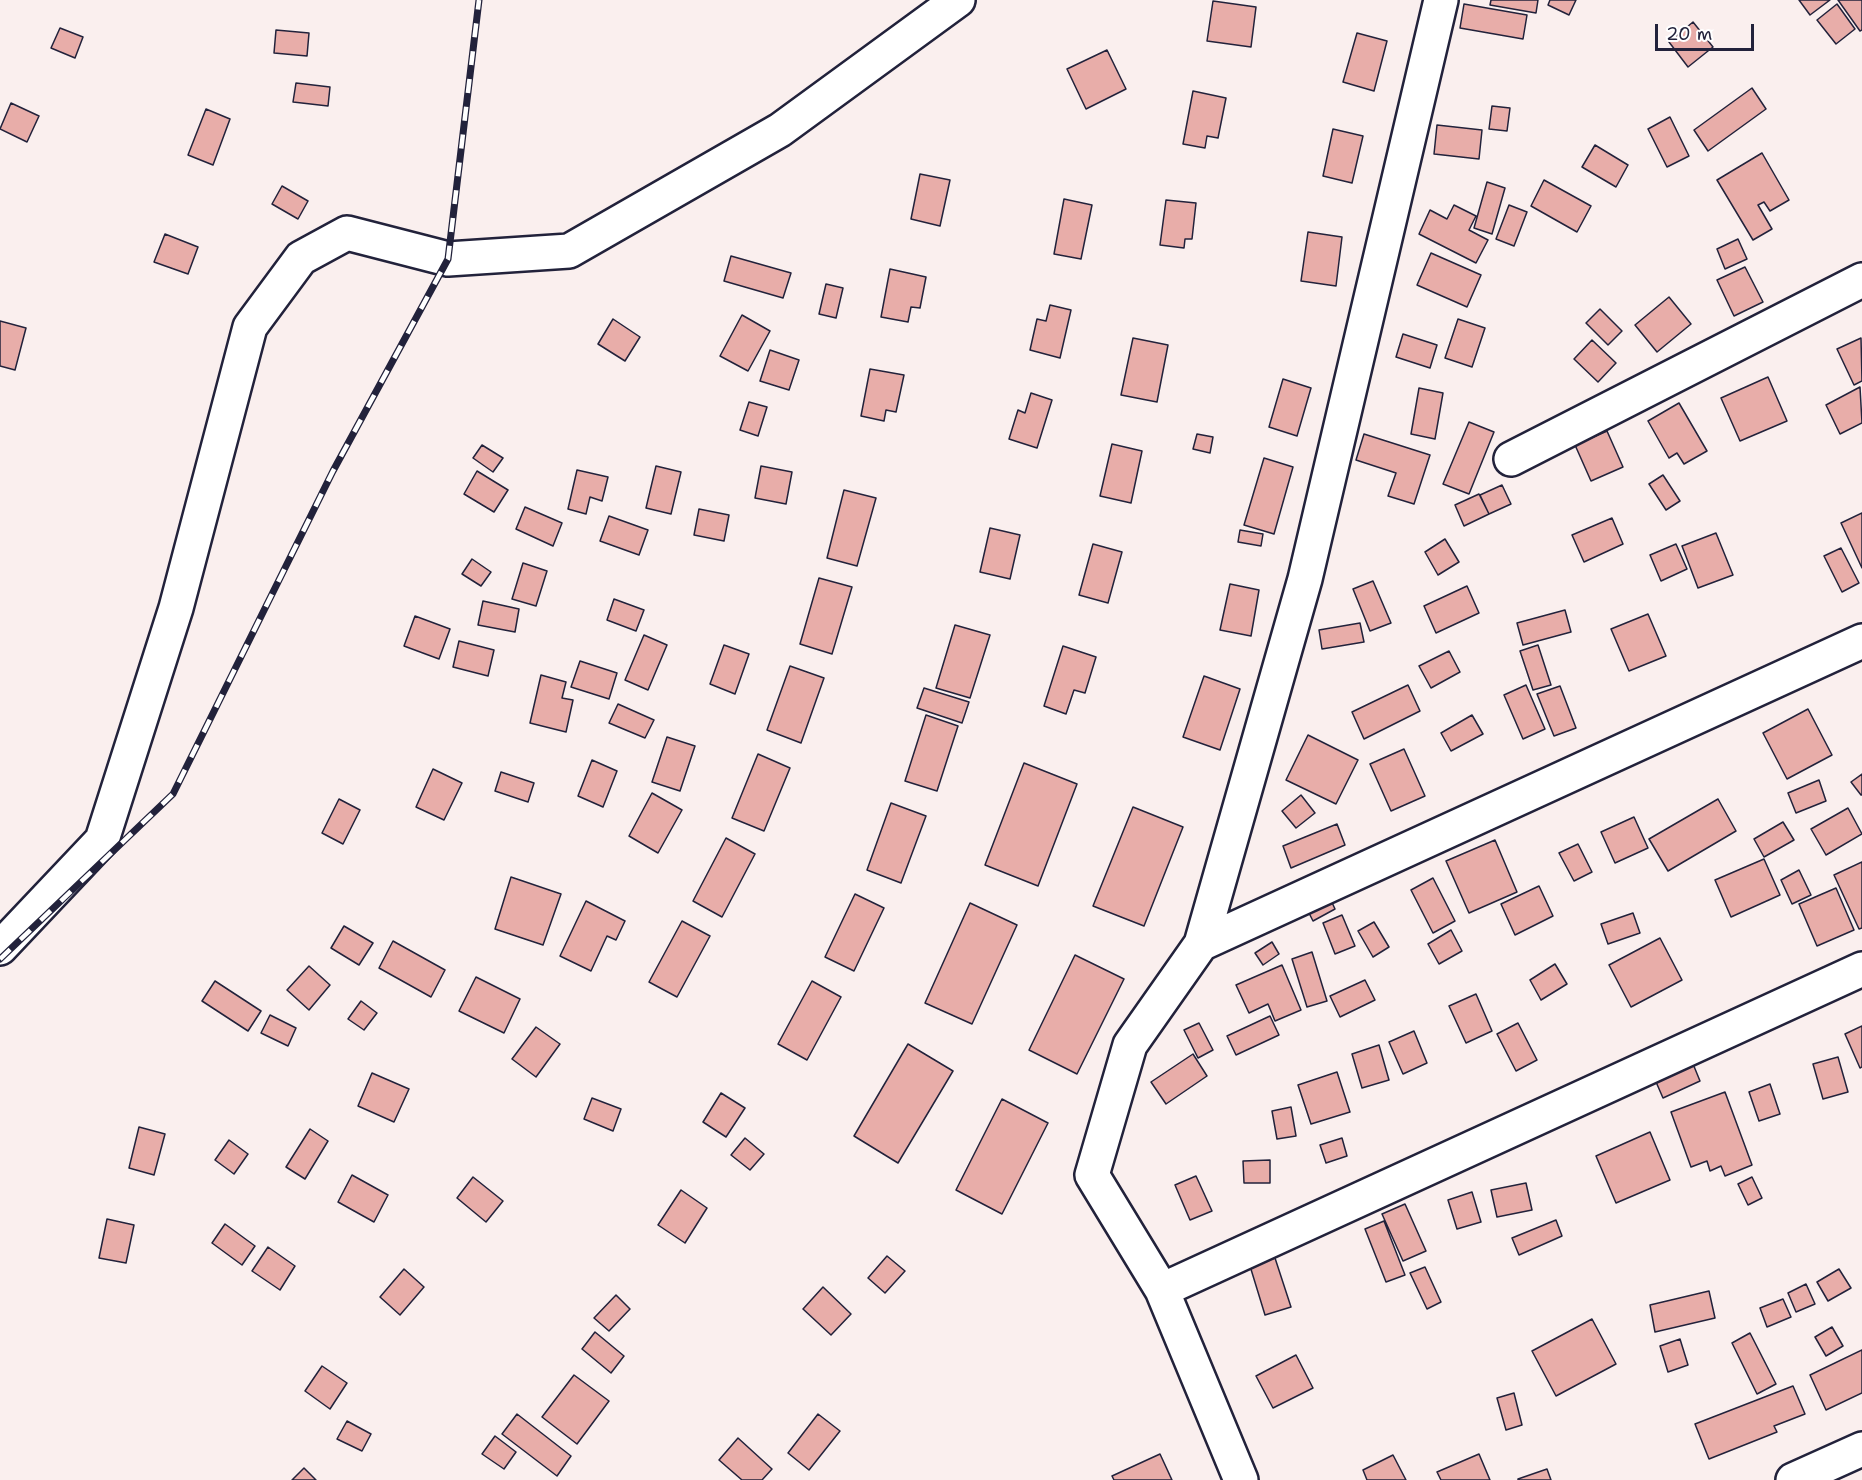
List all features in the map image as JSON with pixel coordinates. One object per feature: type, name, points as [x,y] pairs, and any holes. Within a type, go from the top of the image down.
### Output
[{"type":"street","points":[[0,948],[102,840],[176,608],[250,327],[301,258],[347,233],[448,259],[569,251],[780,130],[958,0]]},
{"type":"street","points":[[1241,1480],[1162,1290],[1092,1175],[1130,1045],[1201,944],[1305,579],[1442,0]]},
{"type":"street","points":[[1511,459],[1862,280]]},
{"type":"street","points":[[1201,944],[1862,641]]},
{"type":"street","points":[[1162,1290],[1862,969]]},
{"type":"street","points":[[1793,1480],[1862,1449]]},
{"type":"building","points":[[1491,0],[1538,0],[1536,13],[1490,5]]},
{"type":"building","points":[[1550,0],[1576,0],[1569,15],[1548,5]]},
{"type":"building","points":[[1799,0],[1830,0],[1810,15]]},
{"type":"building","points":[[1838,0],[1862,0],[1862,30],[1860,31]]},
{"type":"building","points":[[1213,1],[1256,7],[1251,47],[1207,41]]},
{"type":"building","points":[[1464,4],[1527,15],[1523,39],[1460,28]]},
{"type":"building","points":[[1837,4],[1855,29],[1836,44],[1817,20]]},
{"type":"building","points":[[1693,22],[1713,47],[1688,67],[1669,42]]},
{"type":"building","points":[[60,28],[83,37],[75,58],[51,48]]},
{"type":"building","points":[[276,30],[309,33],[307,56],[274,53]]},
{"type":"building","points":[[1357,33],[1387,41],[1374,91],[1343,82]]},
{"type":"building","points":[[1107,50],[1126,89],[1086,109],[1067,69]]},
{"type":"building","points":[[296,83],[330,87],[328,106],[293,102]]},
{"type":"building","points":[[1752,88],[1766,109],[1708,151],[1694,130]]},
{"type":"building","points":[[1193,91],[1226,98],[1218,138],[1207,136],[1205,148],[1183,144]]},
{"type":"building","points":[[11,103],[39,116],[27,142],[0,129]]},
{"type":"building","points":[[1492,106],[1510,108],[1507,131],[1489,129]]},
{"type":"building","points":[[206,109],[230,119],[213,165],[188,155]]},
{"type":"building","points":[[1670,117],[1689,156],[1667,167],[1648,129]]},
{"type":"building","points":[[1437,125],[1482,130],[1479,159],[1434,154]]},
{"type":"building","points":[[1333,129],[1363,136],[1352,183],[1323,176]]},
{"type":"building","points":[[1595,145],[1628,165],[1616,187],[1582,167]]},
{"type":"building","points":[[1762,153],[1789,200],[1770,211],[1764,202],[1758,205],[1772,229],[1753,240],[1717,180]]},
{"type":"building","points":[[920,174],[950,180],[940,226],[911,219]]},
{"type":"building","points":[[1544,180],[1591,206],[1577,232],[1531,206]]},
{"type":"building","points":[[1487,182],[1505,188],[1492,234],[1474,228]]},
{"type":"building","points":[[282,186],[308,201],[298,219],[272,204]]},
{"type":"building","points":[[1064,199],[1092,205],[1081,259],[1054,254]]},
{"type":"building","points":[[1166,200],[1196,203],[1192,239],[1185,239],[1184,248],[1160,245]]},
{"type":"building","points":[[1454,205],[1476,216],[1469,230],[1488,240],[1476,263],[1419,234],[1430,210],[1447,219]]},
{"type":"building","points":[[1509,205],[1527,212],[1514,246],[1496,239]]},
{"type":"building","points":[[1308,232],[1342,237],[1336,286],[1301,281]]},
{"type":"building","points":[[165,234],[198,247],[188,274],[154,262]]},
{"type":"building","points":[[1738,239],[1747,259],[1725,269],[1717,249]]},
{"type":"building","points":[[1431,253],[1481,275],[1467,307],[1417,285]]},
{"type":"building","points":[[731,256],[791,273],[783,298],[724,281]]},
{"type":"building","points":[[1745,267],[1763,302],[1734,316],[1717,280]]},
{"type":"building","points":[[890,269],[926,277],[920,308],[911,307],[908,322],[881,317]]},
{"type":"building","points":[[826,284],[843,288],[836,318],[819,314]]},
{"type":"building","points":[[1669,297],[1691,324],[1657,352],[1635,325]]},
{"type":"building","points":[[1050,305],[1071,310],[1060,358],[1030,350],[1037,319],[1046,321]]},
{"type":"building","points":[[1600,309],[1622,331],[1608,345],[1586,323]]},
{"type":"building","points":[[742,315],[770,331],[748,371],[720,356]]},
{"type":"building","points":[[613,319],[640,337],[625,361],[598,344]]},
{"type":"building","points":[[1458,319],[1485,328],[1472,367],[1445,358]]},
{"type":"building","points":[[0,321],[26,328],[15,370],[0,366]]},
{"type":"building","points":[[1403,334],[1437,345],[1430,368],[1396,357]]},
{"type":"building","points":[[1133,338],[1168,345],[1157,402],[1121,395]]},
{"type":"building","points":[[1861,338],[1862,381],[1854,385],[1837,349]]},
{"type":"building","points":[[1592,340],[1616,363],[1598,382],[1574,359]]},
{"type":"building","points":[[770,350],[799,360],[789,390],[760,381]]},
{"type":"building","points":[[870,369],[904,375],[896,412],[886,410],[884,421],[861,416]]},
{"type":"building","points":[[1768,377],[1787,421],[1740,441],[1721,398]]},
{"type":"building","points":[[1283,379],[1311,388],[1297,436],[1269,427]]},
{"type":"building","points":[[1860,387],[1862,423],[1840,434],[1826,405]]},
{"type":"building","points":[[1419,388],[1443,393],[1435,439],[1411,434]]},
{"type":"building","points":[[1031,393],[1052,400],[1037,448],[1009,439],[1018,410],[1025,413]]},
{"type":"building","points":[[749,402],[767,407],[758,436],[740,430]]},
{"type":"building","points":[[1679,403],[1707,451],[1684,464],[1677,453],[1669,458],[1648,421]]},
{"type":"building","points":[[1469,422],[1494,432],[1469,494],[1443,484]]},
{"type":"building","points":[[1607,431],[1623,467],[1591,481],[1575,445]]},
{"type":"building","points":[[1197,434],[1213,437],[1210,453],[1193,449]]},
{"type":"building","points":[[1364,434],[1430,455],[1414,504],[1388,496],[1396,473],[1356,460]]},
{"type":"building","points":[[1112,444],[1142,451],[1131,503],[1100,496]]},
{"type":"building","points":[[482,445],[503,458],[493,472],[473,458]]},
{"type":"building","points":[[1264,458],[1293,467],[1274,534],[1244,525]]},
{"type":"building","points":[[656,466],[681,472],[671,514],[646,508]]},
{"type":"building","points":[[761,466],[792,472],[786,504],[755,498]]},
{"type":"building","points":[[577,470],[608,477],[602,501],[590,497],[586,514],[568,509]]},
{"type":"building","points":[[477,471],[508,490],[494,512],[464,494]]},
{"type":"building","points":[[1663,475],[1680,501],[1666,510],[1649,484]]},
{"type":"building","points":[[1502,485],[1511,504],[1489,514],[1480,495]]},
{"type":"building","points":[[844,490],[876,498],[857,566],[827,558]]},
{"type":"building","points":[[1479,494],[1489,514],[1464,526],[1455,505]]},
{"type":"building","points":[[525,507],[562,523],[553,546],[516,529]]},
{"type":"building","points":[[699,509],[729,515],[724,541],[694,535]]},
{"type":"building","points":[[1862,513],[1862,568],[1841,523]]},
{"type":"building","points":[[609,516],[648,530],[639,555],[600,541]]},
{"type":"building","points":[[1612,518],[1623,544],[1584,562],[1572,535]]},
{"type":"building","points":[[990,528],[1020,535],[1010,579],[980,572]]},
{"type":"building","points":[[1240,530],[1263,534],[1261,546],[1238,542]]},
{"type":"building","points":[[1716,533],[1733,575],[1698,588],[1682,546]]},
{"type":"building","points":[[1445,539],[1459,562],[1438,575],[1425,552]]},
{"type":"building","points":[[1093,544],[1122,552],[1108,603],[1079,595]]},
{"type":"building","points":[[1676,544],[1687,569],[1661,581],[1650,555]]},
{"type":"building","points":[[1841,548],[1859,583],[1842,592],[1824,556]]},
{"type":"building","points":[[472,559],[491,572],[481,586],[462,574]]},
{"type":"building","points":[[523,563],[547,571],[536,606],[512,599]]},
{"type":"building","points":[[819,578],[852,587],[832,654],[800,644]]},
{"type":"building","points":[[1373,581],[1391,623],[1370,631],[1353,589]]},
{"type":"building","points":[[1230,584],[1259,590],[1251,636],[1220,630]]},
{"type":"building","points":[[1467,586],[1479,613],[1436,633],[1424,606]]},
{"type":"building","points":[[614,599],[644,610],[636,631],[607,620]]},
{"type":"building","points":[[483,601],[519,609],[515,632],[478,625]]},
{"type":"building","points":[[1565,610],[1571,632],[1523,645],[1517,623]]},
{"type":"building","points":[[1648,614],[1666,656],[1629,671],[1611,629]]},
{"type":"building","points":[[415,616],[450,629],[439,659],[404,646]]},
{"type":"building","points":[[1360,623],[1364,642],[1322,649],[1319,630]]},
{"type":"building","points":[[955,625],[990,635],[970,698],[936,688]]},
{"type":"building","points":[[644,635],[667,645],[648,690],[625,680]]},
{"type":"building","points":[[459,641],[494,650],[488,676],[453,667]]},
{"type":"building","points":[[724,645],[749,654],[735,694],[710,684]]},
{"type":"building","points":[[1538,645],[1551,685],[1533,690],[1520,651]]},
{"type":"building","points":[[1063,646],[1096,657],[1085,693],[1074,690],[1066,714],[1044,706]]},
{"type":"building","points":[[1449,651],[1460,672],[1431,688],[1419,666]]},
{"type":"building","points":[[580,661],[617,673],[609,699],[571,687]]},
{"type":"building","points":[[790,666],[824,678],[801,743],[767,730]]},
{"type":"building","points":[[541,675],[566,682],[562,698],[573,700],[566,732],[530,723]]},
{"type":"building","points":[[1204,676],[1240,689],[1220,750],[1183,737]]},
{"type":"building","points":[[1408,685],[1420,711],[1364,739],[1352,712]]},
{"type":"building","points":[[1526,685],[1545,729],[1523,739],[1504,695]]},
{"type":"building","points":[[1560,686],[1576,728],[1554,736],[1537,694]]},
{"type":"building","points":[[924,688],[969,702],[962,723],[917,708]]},
{"type":"building","points":[[618,704],[654,720],[645,738],[609,723]]},
{"type":"building","points":[[1808,709],[1832,755],[1787,779],[1763,733]]},
{"type":"building","points":[[926,715],[958,726],[937,791],[905,781]]},
{"type":"building","points":[[1472,715],[1483,734],[1451,751],[1441,733]]},
{"type":"building","points":[[1308,735],[1358,760],[1336,804],[1286,780]]},
{"type":"building","points":[[667,737],[695,746],[680,791],[652,782]]},
{"type":"building","points":[[1404,749],[1425,796],[1391,811],[1370,764]]},
{"type":"building","points":[[758,754],[790,768],[764,831],[732,818]]},
{"type":"building","points":[[592,760],[617,771],[603,807],[578,796]]},
{"type":"building","points":[[1024,763],[1077,784],[1038,886],[985,865]]},
{"type":"building","points":[[433,769],[462,783],[444,820],[416,807]]},
{"type":"building","points":[[501,772],[534,783],[528,802],[495,791]]},
{"type":"building","points":[[1862,774],[1862,795],[1861,795],[1851,782]]},
{"type":"building","points":[[1819,780],[1826,801],[1796,813],[1788,793]]},
{"type":"building","points":[[652,793],[682,810],[658,853],[629,836]]},
{"type":"building","points":[[1301,795],[1315,813],[1296,828],[1282,811]]},
{"type":"building","points":[[339,799],[360,810],[343,844],[322,833]]},
{"type":"building","points":[[1718,799],[1736,831],[1668,871],[1649,839]]},
{"type":"building","points":[[891,803],[926,816],[901,883],[867,870]]},
{"type":"building","points":[[1133,807],[1183,827],[1144,926],[1093,906]]},
{"type":"building","points":[[1848,808],[1862,834],[1826,855],[1811,829]]},
{"type":"building","points":[[1634,817],[1648,848],[1615,863],[1601,832]]},
{"type":"building","points":[[1783,822],[1794,840],[1764,857],[1754,839]]},
{"type":"building","points":[[1337,824],[1345,845],[1291,868],[1283,846]]},
{"type":"building","points":[[726,838],[755,854],[722,917],[693,901]]},
{"type":"building","points":[[1495,840],[1517,892],[1469,913],[1446,861]]},
{"type":"building","points":[[1578,844],[1592,872],[1574,881],[1559,853]]},
{"type":"building","points":[[1764,859],[1780,895],[1731,917],[1715,880]]},
{"type":"building","points":[[1862,862],[1862,928],[1859,929],[1834,875]]},
{"type":"building","points":[[1799,870],[1811,895],[1792,904],[1781,880]]},
{"type":"building","points":[[511,877],[561,894],[543,945],[495,929]]},
{"type":"building","points":[[1433,878],[1455,921],[1433,933],[1411,890]]},
{"type":"building","points":[[1539,886],[1553,916],[1515,935],[1501,904]]},
{"type":"building","points":[[1836,888],[1854,930],[1817,946],[1799,904]]},
{"type":"building","points":[[855,894],[884,908],[854,971],[825,957]]},
{"type":"building","points":[[1329,896],[1335,909],[1313,921],[1306,907]]},
{"type":"building","points":[[586,901],[625,921],[616,940],[607,936],[591,971],[560,956]]},
{"type":"building","points":[[970,903],[1017,925],[972,1024],[925,1003]]},
{"type":"building","points":[[1633,913],[1640,933],[1608,944],[1601,924]]},
{"type":"building","points":[[1342,915],[1355,946],[1335,954],[1323,923]]},
{"type":"building","points":[[682,921],[710,936],[677,997],[649,982]]},
{"type":"building","points":[[1374,922],[1389,947],[1373,957],[1358,931]]},
{"type":"building","points":[[344,926],[373,943],[359,965],[331,948]]},
{"type":"building","points":[[1451,930],[1462,951],[1439,964],[1428,944]]},
{"type":"building","points":[[1660,938],[1682,980],[1631,1007],[1609,965]]},
{"type":"building","points":[[393,941],[445,970],[431,997],[379,968]]},
{"type":"building","points":[[1272,942],[1279,954],[1263,965],[1255,953]]},
{"type":"building","points":[[1312,952],[1327,1001],[1307,1007],[1292,959]]},
{"type":"building","points":[[1075,955],[1124,979],[1077,1074],[1029,1050]]},
{"type":"building","points":[[1555,964],[1567,984],[1541,1000],[1530,980]]},
{"type":"building","points":[[1282,965],[1301,1010],[1275,1021],[1268,1004],[1249,1013],[1236,985]]},
{"type":"building","points":[[309,966],[330,985],[309,1010],[287,990]]},
{"type":"building","points":[[476,977],[520,999],[504,1033],[459,1011]]},
{"type":"building","points":[[1365,980],[1375,1000],[1340,1017],[1330,996]]},
{"type":"building","points":[[215,981],[261,1011],[248,1031],[202,1001]]},
{"type":"building","points":[[812,981],[841,997],[807,1060],[778,1044]]},
{"type":"building","points":[[1476,994],[1492,1031],[1466,1043],[1449,1006]]},
{"type":"building","points":[[361,1001],[377,1013],[364,1030],[348,1019]]},
{"type":"building","points":[[270,1015],[296,1028],[288,1046],[261,1033]]},
{"type":"building","points":[[1270,1016],[1279,1035],[1236,1055],[1227,1036]]},
{"type":"building","points":[[1199,1023],[1213,1050],[1198,1058],[1184,1030]]},
{"type":"building","points":[[1518,1023],[1537,1060],[1516,1071],[1497,1034]]},
{"type":"building","points":[[1862,1026],[1862,1067],[1860,1068],[1845,1034]]},
{"type":"building","points":[[536,1027],[560,1044],[536,1077],[512,1059]]},
{"type":"building","points":[[1414,1031],[1427,1063],[1403,1074],[1389,1042]]},
{"type":"building","points":[[908,1044],[953,1071],[898,1163],[854,1136]]},
{"type":"building","points":[[1379,1045],[1389,1080],[1362,1088],[1352,1054]]},
{"type":"building","points":[[1193,1054],[1207,1076],[1166,1104],[1151,1082]]},
{"type":"building","points":[[1838,1057],[1848,1092],[1823,1099],[1813,1064]]},
{"type":"building","points":[[1691,1059],[1700,1081],[1663,1098],[1653,1075]]},
{"type":"building","points":[[1337,1072],[1350,1112],[1311,1124],[1298,1085]]},
{"type":"building","points":[[372,1073],[409,1089],[394,1122],[358,1106]]},
{"type":"building","points":[[1770,1084],[1780,1114],[1759,1121],[1749,1092]]},
{"type":"building","points":[[1725,1092],[1752,1165],[1725,1176],[1721,1166],[1710,1171],[1707,1161],[1691,1167],[1671,1112]]},
{"type":"building","points":[[721,1093],[745,1108],[726,1137],[703,1122]]},
{"type":"building","points":[[592,1098],[621,1109],[613,1131],[584,1119]]},
{"type":"building","points":[[1002,1099],[1048,1123],[1002,1214],[956,1190]]},
{"type":"building","points":[[1291,1107],[1296,1136],[1277,1139],[1272,1111]]},
{"type":"building","points":[[139,1127],[165,1134],[154,1175],[129,1168]]},
{"type":"building","points":[[310,1129],[328,1141],[305,1179],[286,1167]]},
{"type":"building","points":[[1650,1132],[1670,1180],[1616,1203],[1596,1156]]},
{"type":"building","points":[[745,1138],[764,1154],[750,1170],[731,1155]]},
{"type":"building","points":[[1342,1138],[1347,1156],[1326,1163],[1320,1145]]},
{"type":"building","points":[[229,1140],[248,1154],[234,1174],[215,1160]]},
{"type":"building","points":[[1270,1160],[1270,1183],[1244,1183],[1243,1161]]},
{"type":"building","points":[[352,1175],[388,1195],[374,1222],[338,1202]]},
{"type":"building","points":[[1196,1176],[1212,1211],[1190,1220],[1175,1185]]},
{"type":"building","points":[[473,1177],[503,1201],[486,1222],[457,1198]]},
{"type":"building","points":[[1752,1177],[1762,1198],[1748,1205],[1738,1184]]},
{"type":"building","points":[[1526,1183],[1532,1210],[1497,1217],[1491,1190]]},
{"type":"building","points":[[681,1190],[707,1208],[685,1243],[658,1225]]},
{"type":"building","points":[[1472,1192],[1481,1222],[1457,1229],[1448,1200]]},
{"type":"building","points":[[1405,1204],[1426,1251],[1403,1261],[1382,1214]]},
{"type":"building","points":[[107,1219],[134,1225],[126,1263],[99,1258]]},
{"type":"building","points":[[1556,1220],[1562,1236],[1519,1255],[1512,1238]]},
{"type":"building","points":[[1384,1221],[1405,1275],[1386,1282],[1365,1229]]},
{"type":"building","points":[[225,1224],[255,1246],[242,1265],[212,1243]]},
{"type":"building","points":[[268,1247],[295,1266],[280,1290],[252,1271]]},
{"type":"building","points":[[887,1256],[905,1271],[885,1293],[868,1278]]},
{"type":"building","points":[[1275,1258],[1291,1307],[1265,1315],[1250,1266]]},
{"type":"building","points":[[1425,1267],[1441,1302],[1427,1309],[1410,1273]]},
{"type":"building","points":[[404,1269],[424,1287],[400,1315],[380,1297]]},
{"type":"building","points":[[1839,1269],[1851,1288],[1828,1301],[1817,1282]]},
{"type":"building","points":[[1806,1284],[1815,1304],[1796,1312],[1788,1293]]},
{"type":"building","points":[[823,1287],[851,1314],[831,1335],[803,1309]]},
{"type":"building","points":[[1709,1291],[1715,1318],[1655,1332],[1650,1305]]},
{"type":"building","points":[[616,1295],[630,1309],[609,1331],[594,1318]]},
{"type":"building","points":[[1783,1299],[1791,1317],[1767,1327],[1760,1308]]},
{"type":"building","points":[[1592,1319],[1616,1364],[1556,1396],[1532,1351]]},
{"type":"building","points":[[1832,1327],[1843,1346],[1826,1356],[1815,1337]]},
{"type":"building","points":[[595,1332],[624,1356],[611,1373],[582,1349]]},
{"type":"building","points":[[1750,1333],[1776,1384],[1757,1394],[1732,1343]]},
{"type":"building","points":[[1680,1339],[1688,1365],[1668,1372],[1660,1346]]},
{"type":"building","points":[[1862,1350],[1862,1393],[1826,1410],[1810,1375]]},
{"type":"building","points":[[1296,1355],[1313,1388],[1273,1408],[1256,1376]]},
{"type":"building","points":[[322,1366],[347,1383],[330,1409],[305,1391]]},
{"type":"building","points":[[574,1375],[609,1401],[577,1444],[542,1417]]},
{"type":"building","points":[[1793,1386],[1805,1414],[1774,1426],[1777,1432],[1709,1459],[1695,1424]]},
{"type":"building","points":[[1514,1393],[1522,1425],[1506,1430],[1497,1398]]},
{"type":"building","points":[[517,1414],[571,1456],[557,1476],[502,1434]]},
{"type":"building","points":[[818,1414],[840,1431],[809,1470],[788,1453]]},
{"type":"building","points":[[347,1421],[371,1434],[362,1451],[337,1439]]},
{"type":"building","points":[[495,1436],[516,1452],[504,1469],[482,1454]]},
{"type":"building","points":[[738,1438],[772,1469],[762,1480],[742,1480],[719,1460]]},
{"type":"building","points":[[1160,1454],[1172,1480],[1114,1480],[1112,1476]]},
{"type":"building","points":[[1479,1454],[1490,1480],[1441,1480],[1437,1472]]},
{"type":"building","points":[[1393,1455],[1406,1480],[1367,1480],[1363,1470]]},
{"type":"building","points":[[304,1468],[316,1480],[292,1480]]},
{"type":"building","points":[[1547,1469],[1551,1480],[1518,1480],[1518,1479]]},
{"type":"railway","points":[[0,959],[173,794],[333,471],[448,259],[479,0]]}]
